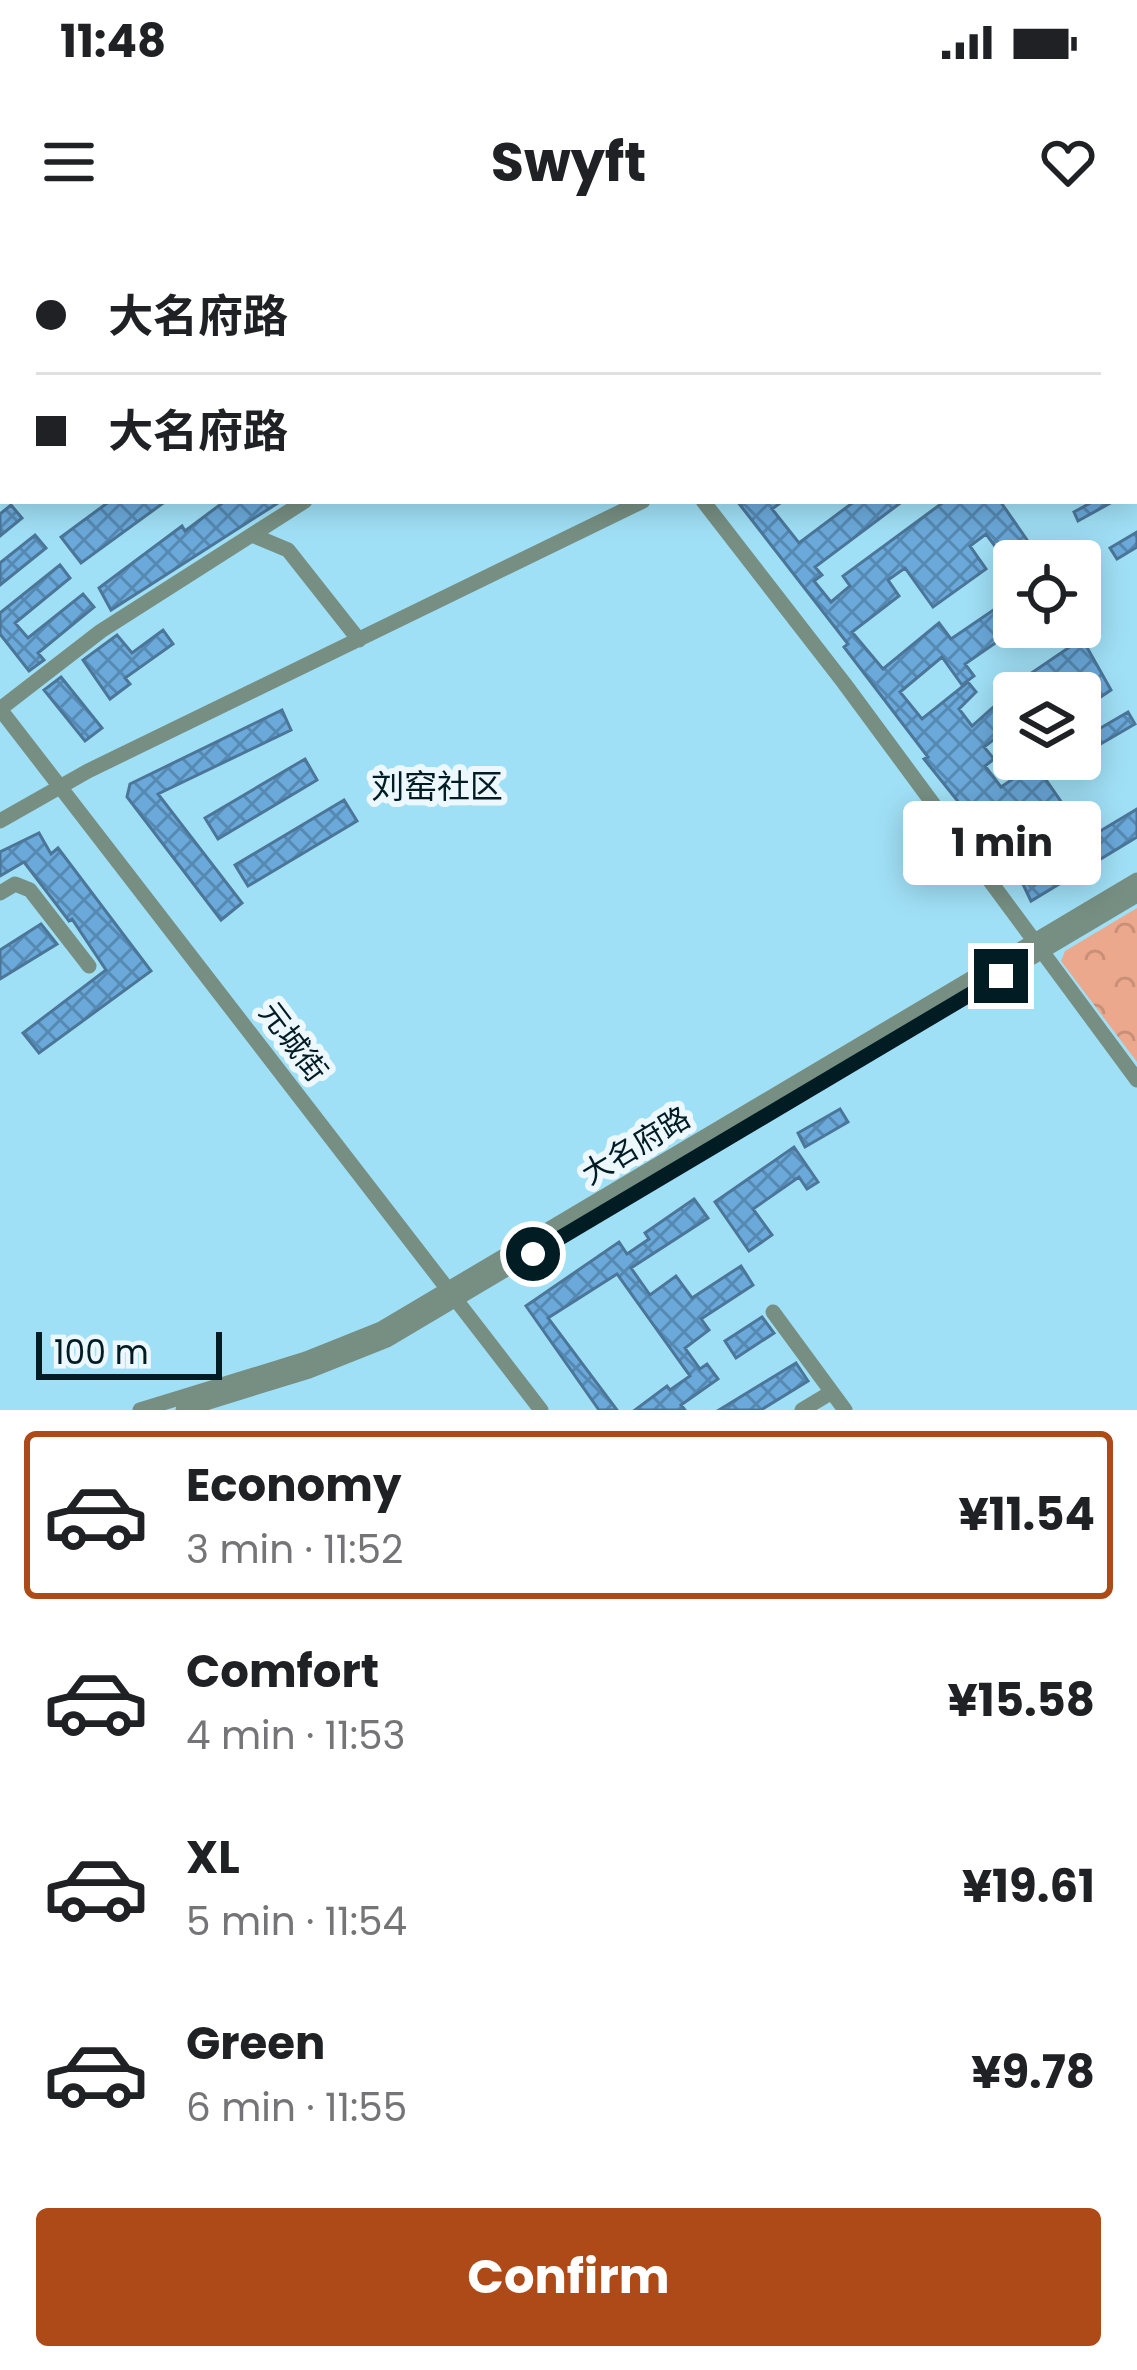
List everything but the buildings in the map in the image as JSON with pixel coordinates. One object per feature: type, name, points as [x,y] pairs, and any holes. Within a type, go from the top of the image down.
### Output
[{"type":"street","points":[[0,709],[100,631],[300,504]]},
{"type":"street","points":[[0,821],[61,786],[637,504]]},
{"type":"street","points":[[705,504],[844,683],[1137,1080]]},
{"type":"street","points":[[251,535],[288,550],[359,640]]},
{"type":"street","name":"元城街","points":[[0,709],[541,1410]]},
{"type":"street","name":"大名府路","points":[[183,1410],[352,1356],[1037,947],[1137,880]]},
{"type":"street","points":[[0,893],[15,884],[31,890],[89,966]]},
{"type":"street","name":"大名府路","points":[[1037,947],[1137,895]]},
{"type":"street","name":"大名府路","points":[[140,1410],[347,1344],[452,1294]]},
{"type":"street","points":[[773,1312],[844,1410]]},
{"type":"street","points":[[802,1410],[832,1392]]},
{"type":"green space","points":[[1137,908],[1137,1062],[1061,961],[1065,951]]},
{"type":"district","name":"刘窑社区","points":[[437,786]]},
{"type":"route","points":[[533,1254],[1001,976]]}]
